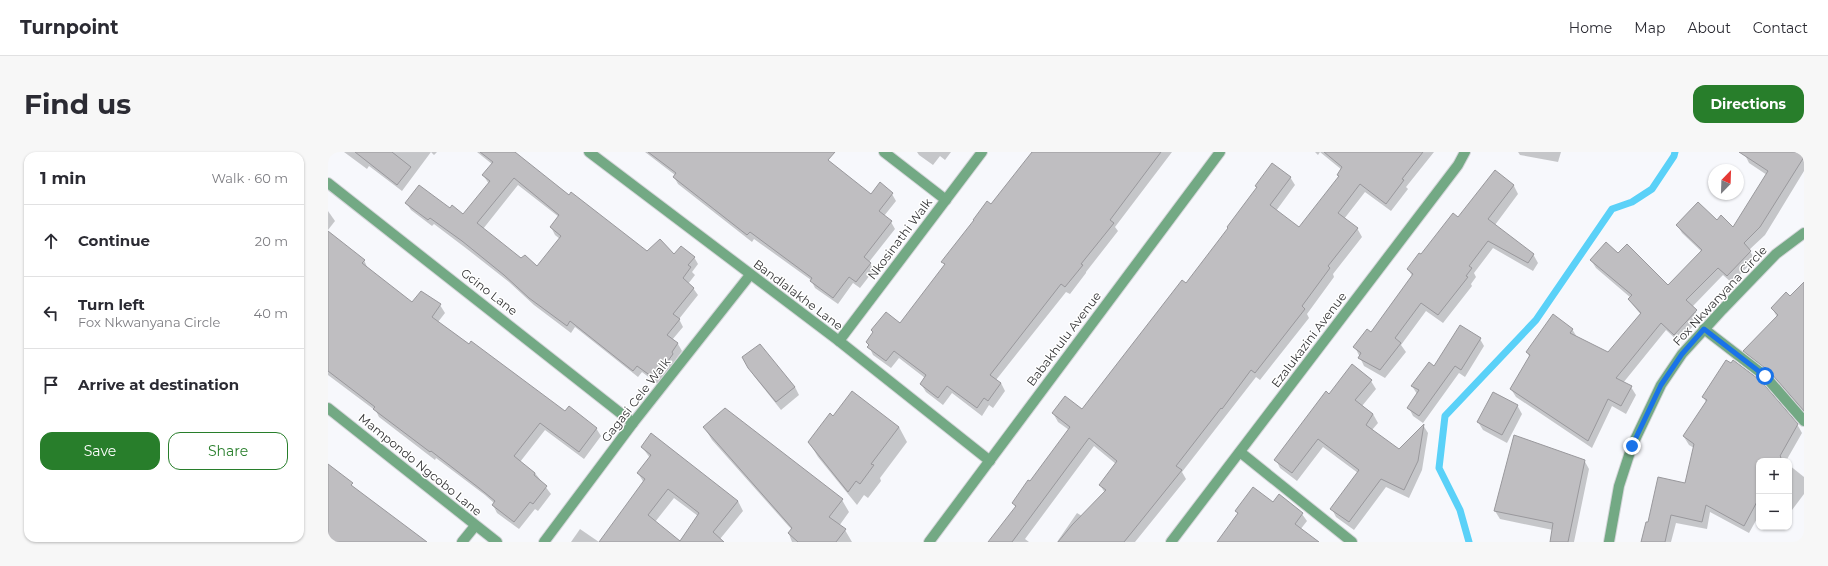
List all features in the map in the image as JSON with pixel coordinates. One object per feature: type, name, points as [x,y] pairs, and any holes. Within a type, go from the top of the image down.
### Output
[{"type":"street","name":"Bandlalakhe Lane","points":[[589,152],[839,341],[990,462]]},
{"type":"street","points":[[884,152],[946,200]]},
{"type":"street","name":"Nkosinathi Walk","points":[[839,341],[982,152]]},
{"type":"street","name":"Babakhulu Avenue","points":[[929,542],[1220,152]]},
{"type":"street","name":"Ezalukazini Avenue","points":[[1171,542],[1458,165],[1465,152]]},
{"type":"street","name":"Gcino Lane","points":[[328,183],[354,201],[633,423]]},
{"type":"street","name":"Fox Nkwanyana Circle","points":[[1609,542],[1619,486],[1632,446],[1661,385],[1682,354],[1704,329],[1776,254],[1804,233]]},
{"type":"street","name":"Gagasi Cele Walk","points":[[544,542],[633,423],[750,275]]},
{"type":"street","points":[[1704,329],[1765,376],[1804,421]]},
{"type":"street","name":"Mampondo Ngcobo Lane","points":[[328,408],[497,542]]},
{"type":"street","points":[[1240,452],[1352,542]]},
{"type":"street","points":[[462,542],[476,526]]},
{"type":"building","points":[[355,152],[392,152],[411,167],[397,185]]},
{"type":"building","points":[[480,152],[515,152],[569,195],[571,192],[647,251],[660,239],[674,254],[681,246],[695,257],[688,265],[691,267],[683,278],[694,288],[673,314],[680,319],[667,335],[678,343],[672,352],[673,354],[655,379],[637,366],[633,371],[570,321],[567,326],[529,298],[504,275],[462,241],[430,218],[428,220],[405,203],[419,185],[450,208],[452,205],[463,214],[490,181],[482,175],[493,162]],"holes":[[[514,178],[559,215],[550,227],[561,236],[537,266],[525,255],[521,258],[477,223]]]},
{"type":"building","points":[[648,152],[835,152],[828,160],[871,194],[880,182],[893,193],[879,211],[892,221],[864,257],[871,263],[856,282],[849,277],[833,298],[810,281],[812,278],[750,232],[747,235],[673,177],[676,173]]},
{"type":"building","points":[[1032,152],[1161,152],[1110,220],[1114,223],[1081,264],[1083,265],[1065,287],[1061,284],[990,375],[1001,383],[988,401],[984,398],[977,408],[947,386],[938,398],[920,384],[926,375],[894,351],[886,361],[867,347],[869,345],[866,342],[873,332],[871,330],[886,312],[900,323],[945,264],[941,262],[987,201],[991,204]]},
{"type":"building","points":[[1324,152],[1423,152],[1402,179],[1404,180],[1386,204],[1360,184],[1338,213],[1358,228],[1328,266],[1330,268],[1302,306],[1305,309],[1255,373],[1251,370],[1222,409],[1221,408],[1176,466],[1182,470],[1124,542],[1058,542],[1072,525],[1106,490],[1099,485],[1117,461],[1089,438],[1012,542],[988,542],[1016,506],[1012,503],[1028,480],[1030,481],[1070,427],[1052,413],[1065,396],[1082,409],[1182,280],[1186,283],[1228,228],[1227,227],[1257,187],[1255,186],[1272,163],[1291,177],[1270,205],[1299,227],[1339,176],[1337,175],[1342,167]]},
{"type":"building","points":[[1739,152],[1804,152],[1804,157],[1760,227],[1744,243],[1751,251],[1727,276],[1718,268],[1686,300],[1697,310],[1674,335],[1661,323],[1616,378],[1632,386],[1621,406],[1608,399],[1588,441],[1510,389],[1530,355],[1526,352],[1553,314],[1573,329],[1570,333],[1608,352],[1641,313],[1628,299],[1632,295],[1590,260],[1606,242],[1618,253],[1627,244],[1668,285],[1702,250],[1676,225],[1698,202],[1717,220],[1721,215],[1733,227],[1768,171]]},
{"type":"building","points":[[1495,170],[1514,185],[1488,219],[1534,254],[1528,263],[1488,241],[1469,266],[1472,268],[1466,276],[1468,277],[1438,315],[1421,303],[1395,338],[1401,343],[1380,370],[1358,358],[1361,353],[1353,347],[1367,329],[1371,332],[1413,274],[1407,269],[1419,253],[1421,254],[1453,213],[1458,217]]},
{"type":"building","points":[[328,231],[365,260],[362,263],[412,302],[421,291],[441,304],[432,317],[469,344],[471,341],[565,411],[569,406],[597,428],[579,452],[540,423],[514,456],[535,473],[534,475],[547,486],[533,504],[530,502],[514,522],[492,505],[495,501],[479,488],[373,409],[375,407],[328,371]]},
{"type":"building","points":[[1804,282],[1804,411],[1770,372],[1743,351],[1778,315],[1771,308],[1786,292],[1790,296]]},
{"type":"building","points":[[1460,325],[1481,338],[1461,370],[1455,366],[1419,416],[1407,408],[1419,390],[1411,386],[1429,362],[1434,366]]},
{"type":"building","points":[[760,344],[795,387],[776,402],[748,368],[742,357]]},
{"type":"building","points":[[1726,360],[1731,363],[1733,360],[1761,381],[1798,424],[1780,456],[1780,458],[1756,458],[1756,504],[1744,526],[1706,505],[1702,522],[1671,515],[1665,542],[1641,542],[1646,522],[1648,522],[1658,477],[1685,483],[1694,444],[1683,436],[1707,400],[1702,397]]},
{"type":"building","points":[[1352,364],[1372,380],[1355,400],[1373,414],[1366,425],[1399,449],[1424,424],[1418,461],[1404,490],[1381,479],[1349,522],[1330,509],[1359,470],[1318,439],[1292,473],[1274,460],[1326,391],[1329,394]]},
{"type":"building","points":[[852,391],[899,427],[871,464],[874,465],[860,484],[856,481],[848,492],[808,442],[830,413],[833,416]]},
{"type":"building","points":[[1493,392],[1518,405],[1502,435],[1477,422]]},
{"type":"building","points":[[725,408],[843,499],[829,517],[846,529],[836,542],[798,542],[788,533],[792,528],[703,427]]},
{"type":"building","points":[[651,433],[738,501],[713,532],[724,542],[599,542],[645,479],[637,473],[651,455],[641,447]],"holes":[[[668,489],[699,513],[680,541],[648,515]]]},
{"type":"building","points":[[1514,435],[1585,460],[1568,542],[1550,542],[1553,523],[1494,511]]},
{"type":"building","points":[[328,464],[353,483],[351,485],[427,542],[328,542]]},
{"type":"building","points":[[1253,487],[1273,502],[1279,494],[1303,513],[1295,524],[1319,542],[1217,542],[1238,513],[1235,511]]},
{"type":"waterway","points":[[1469,542],[1460,510],[1439,468],[1445,416],[1536,320],[1612,209],[1632,202],[1652,189],[1674,156],[1675,152]]},
{"type":"route","points":[[1632,446],[1661,385],[1682,354],[1704,329],[1765,376]]}]
